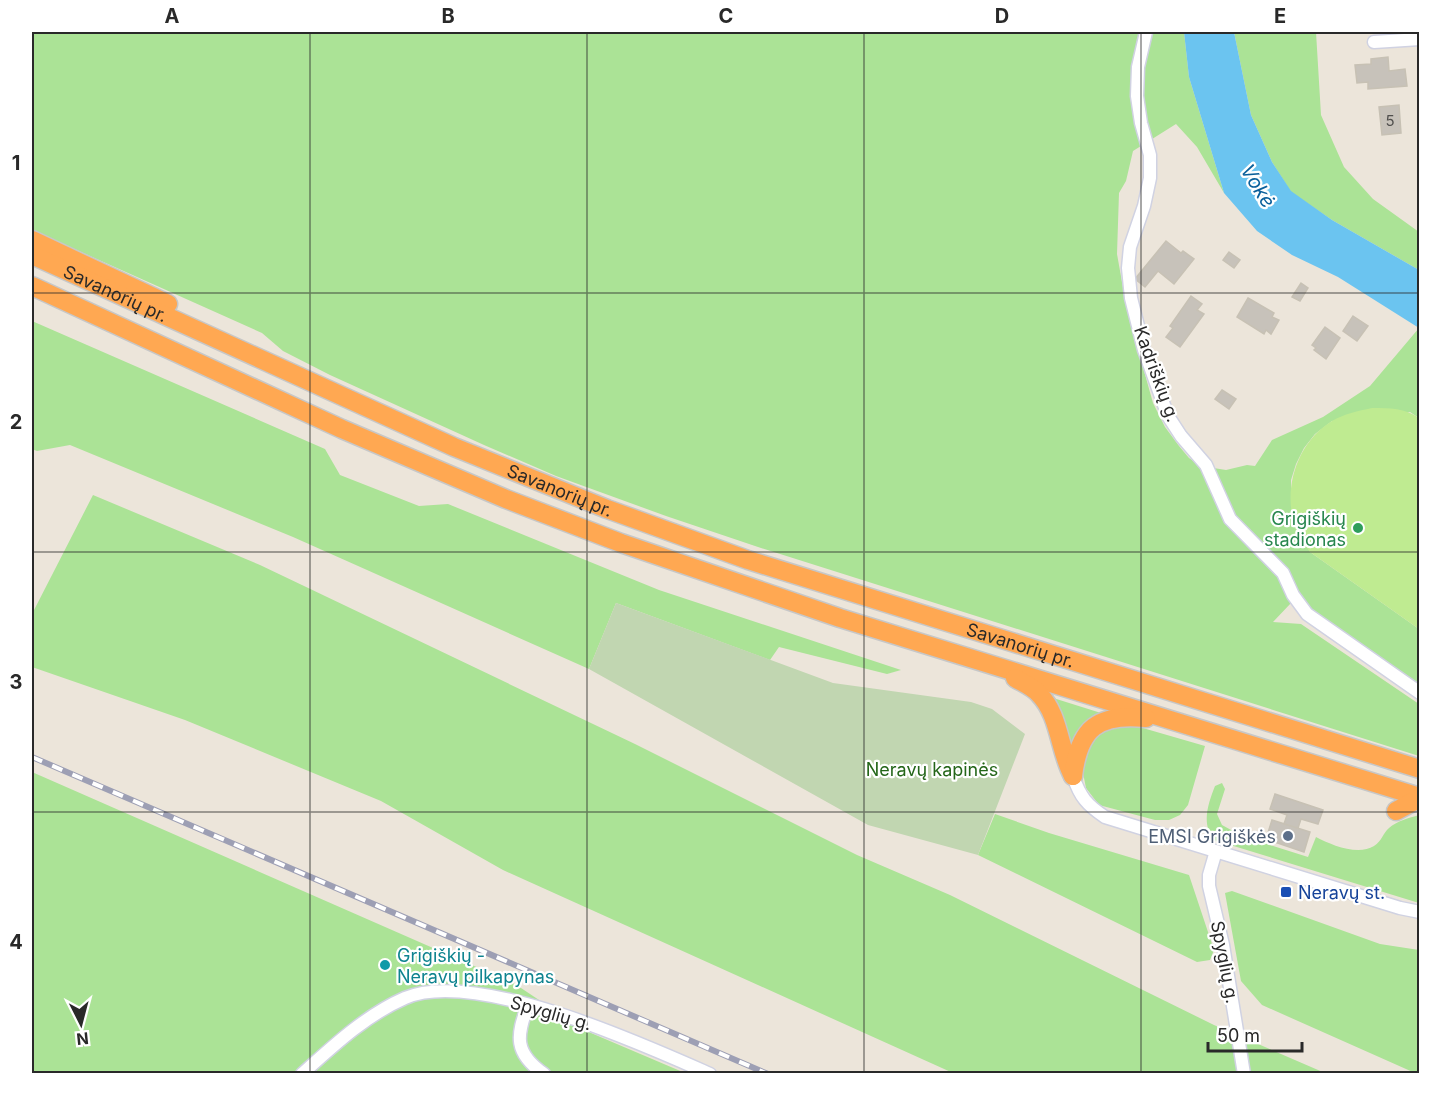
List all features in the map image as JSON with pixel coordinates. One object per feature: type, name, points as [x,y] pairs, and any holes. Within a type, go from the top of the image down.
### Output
[{"type":"highway","points":[[32,240],[176,307],[454,447]]},
{"type":"highway","name":"Savanorių pr.","points":[[32,255],[454,447],[607,508],[747,560],[1419,769]]},
{"type":"highway","name":"Savanorių pr.","points":[[32,286],[342,429],[506,499],[621,543],[840,618],[1176,721]]},
{"type":"highway","points":[[998,666],[1039,693],[1049,709],[1067,765],[1073,776]]},
{"type":"highway","points":[[1073,776],[1081,742],[1088,732],[1110,718],[1140,717],[1176,721],[1419,798]]},
{"type":"highway","points":[[1396,811],[1419,798]]},
{"type":"street","name":"Kadriškių g.","points":[[1146,32],[1138,67],[1137,96],[1141,123],[1150,155],[1150,178],[1131,247],[1128,268],[1131,298],[1144,350],[1168,416],[1181,436],[1206,465],[1230,519],[1283,573],[1293,595],[1307,614],[1419,693]]},
{"type":"street","points":[[1374,42],[1419,39]]},
{"type":"street","points":[[1073,776],[1080,794],[1092,808],[1105,817],[1419,912]]},
{"type":"street","name":"Spyglių g.","points":[[1216,851],[1209,875],[1209,886],[1223,945],[1244,1074]]},
{"type":"street","name":"Spyglių g.","points":[[302,1074],[363,1022],[406,998],[433,992],[464,993],[528,1005],[592,1024],[711,1074]]},
{"type":"street","points":[[528,1005],[519,1037],[521,1051],[535,1068],[544,1074]]},
{"type":"green space","points":[[32,32],[1184,32],[1189,77],[1224,193],[1197,147],[1176,124],[1133,151],[1126,181],[1119,193],[1117,254],[1127,310],[1153,403],[1165,427],[1179,446],[1189,458],[1201,466],[1226,470],[1247,465],[1255,466],[1272,440],[1323,417],[1370,386],[1419,328],[1419,418],[1410,412],[1332,421],[1315,434],[1304,448],[1291,480],[1291,499],[1293,518],[1310,552],[1419,629],[1419,687],[1322,620],[1300,601],[1291,603],[1273,622],[1301,624],[1419,704],[1419,756],[758,547],[556,476],[330,375],[283,351],[262,333],[32,230]]},
{"type":"green space","points":[[1234,32],[1316,32],[1321,115],[1344,167],[1373,199],[1419,232],[1419,270],[1332,220],[1291,192],[1272,162],[1251,115]]},
{"type":"green space","points":[[32,321],[325,449],[340,475],[419,506],[448,504],[659,590],[901,670],[887,674],[779,647],[770,660],[616,603],[589,669],[293,537],[70,445],[37,451],[32,449]]},
{"type":"green space","name":"Grigiškių stadionas","points":[[1372,408],[1403,410],[1419,418],[1419,629],[1310,552],[1300,539],[1293,521],[1291,489],[1294,473],[1308,443],[1332,421]]},
{"type":"green space","points":[[93,495],[260,565],[635,744],[857,855],[950,895],[1214,1025],[1325,1073],[953,1073],[503,870],[381,801],[185,720],[32,667],[32,614]]},
{"type":"green space","name":"Neravų kapinės","points":[[616,603],[833,683],[971,702],[992,709],[1025,734],[978,855],[868,825],[589,669]]},
{"type":"green space","points":[[1050,697],[1101,713],[1069,753]]},
{"type":"green space","points":[[1129,724],[1205,746],[1188,805],[1180,815],[1169,820],[1155,820],[1099,805],[1086,788],[1082,768],[1094,733]]},
{"type":"green space","points":[[32,772],[515,984],[584,1030],[685,1073],[32,1073]]},
{"type":"green space","points":[[1222,783],[1225,789],[1217,814],[1222,825],[1242,836],[1308,857],[1316,837],[1353,850],[1368,849],[1377,844],[1392,826],[1419,815],[1419,903],[1214,840],[1208,827],[1207,814],[1215,786]]},
{"type":"green space","points":[[995,814],[1049,833],[1189,875],[1214,950],[1210,960],[1197,962],[978,855]]},
{"type":"green space","points":[[1232,891],[1380,944],[1419,950],[1419,1073],[1262,1005],[1241,981],[1225,893]]},
{"type":"water","name":"Vokė","points":[[1184,32],[1234,32],[1251,115],[1272,162],[1291,191],[1332,220],[1419,270],[1419,328],[1338,277],[1292,255],[1257,231],[1224,193],[1189,77]]},
{"type":"building","points":[[1388,57],[1389,71],[1405,69],[1407,86],[1368,89],[1368,82],[1357,83],[1355,65],[1371,64],[1371,59]]},
{"type":"building","points":[[1399,105],[1401,133],[1382,135],[1379,107]]},
{"type":"building","points":[[1166,241],[1181,253],[1183,251],[1194,259],[1174,284],[1158,271],[1145,287],[1135,279]]},
{"type":"building","points":[[1229,252],[1240,260],[1234,268],[1223,260]]},
{"type":"building","points":[[1301,283],[1308,288],[1300,301],[1292,297]]},
{"type":"building","points":[[1191,296],[1202,304],[1197,310],[1204,314],[1180,347],[1166,337],[1173,328],[1170,326]]},
{"type":"building","points":[[1248,298],[1274,313],[1272,317],[1279,320],[1271,334],[1266,330],[1264,334],[1237,317]]},
{"type":"building","points":[[1353,316],[1368,326],[1357,341],[1343,331]]},
{"type":"building","points":[[1325,327],[1340,338],[1326,359],[1314,350],[1316,348],[1312,345]]},
{"type":"building","points":[[1222,390],[1236,399],[1229,409],[1215,399]]},
{"type":"building","points":[[1275,794],[1323,810],[1318,824],[1301,819],[1298,828],[1284,824],[1287,815],[1270,809]]},
{"type":"building","name":"EMSI Grigiškės","points":[[1272,820],[1310,832],[1304,852],[1266,839]]},
{"type":"railway","points":[[32,757],[768,1074]]},
{"type":"place","name":"Grigiškių stadionas","points":[[1358,528]]},
{"type":"place","name":"EMSI Grigiškės","points":[[1288,836]]},
{"type":"place","name":"Neravų st.","points":[[1286,892]]},
{"type":"place","name":"Grigiškių - Neravų pilkapynas","points":[[385,965]]}]
